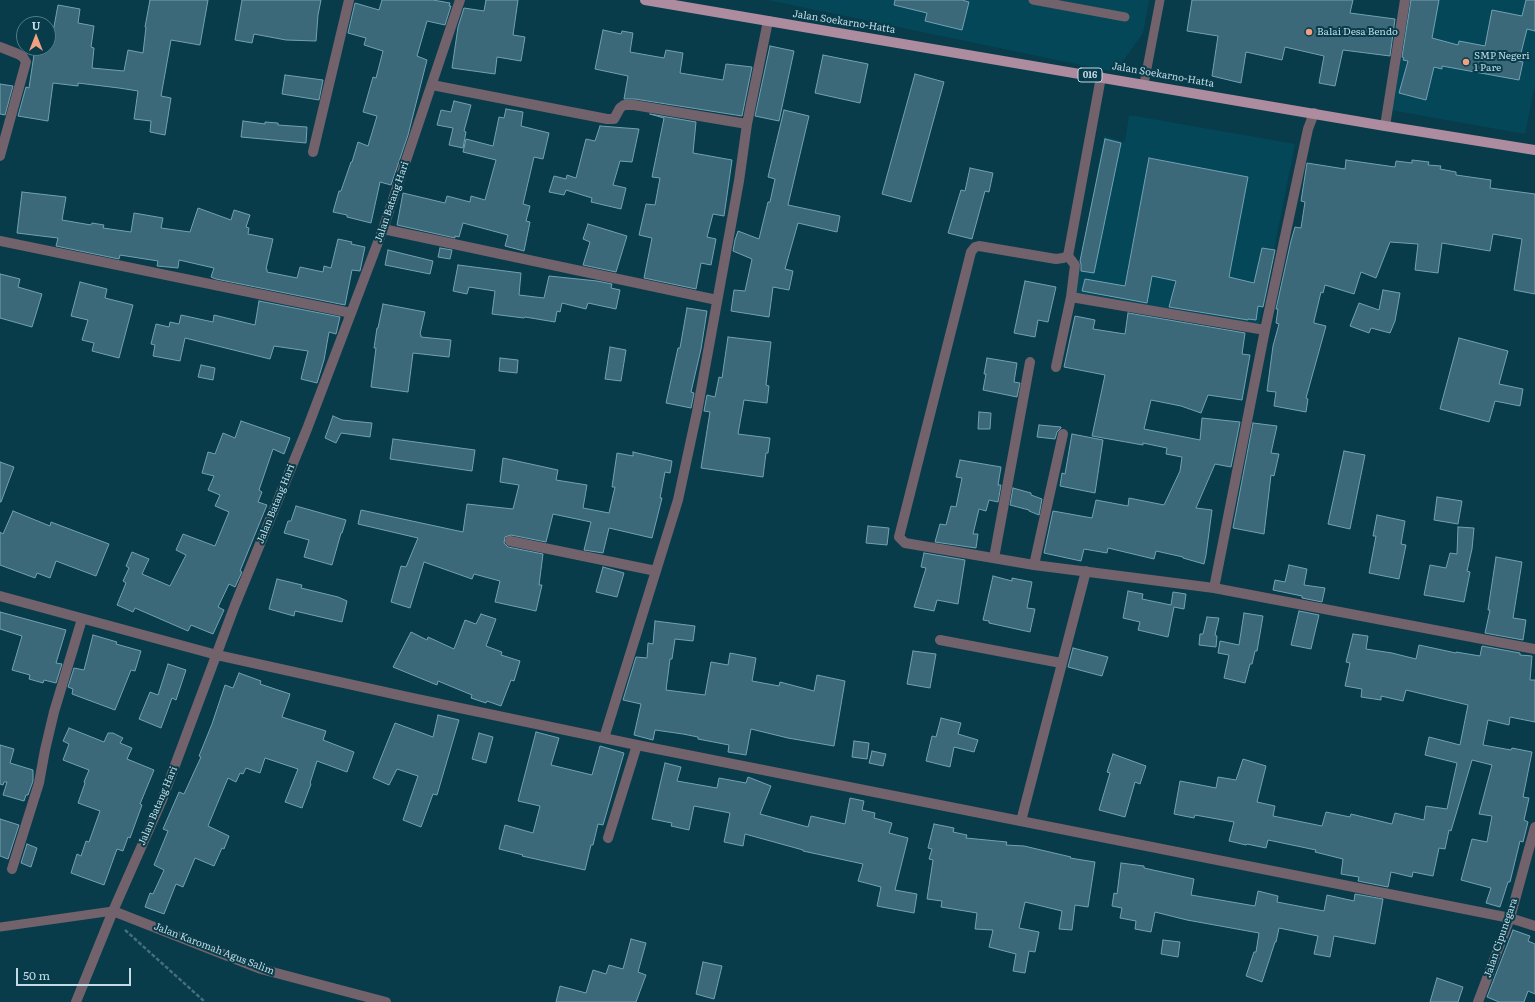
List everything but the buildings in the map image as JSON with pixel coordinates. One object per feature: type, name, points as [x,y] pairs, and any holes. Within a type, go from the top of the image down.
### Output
[{"type":"main road","name":"Jalan Soekarno-Hatta","points":[[645,0],[1385,126],[1535,150]]},
{"type":"street","points":[[313,152],[349,0]]},
{"type":"street","name":"Jalan Batang Hari","points":[[76,1002],[112,914],[162,800],[235,605],[307,429],[383,229],[460,0]]},
{"type":"street","points":[[1385,126],[1405,0]]},
{"type":"street","points":[[604,738],[678,500],[697,412],[739,181],[747,124],[768,21]]},
{"type":"street","points":[[0,47],[18,54],[23,57],[26,62],[0,156]]},
{"type":"street","points":[[1056,367],[1071,297],[1075,265],[1068,256],[1101,77]]},
{"type":"street","points":[[432,85],[612,120],[615,118],[620,108],[624,105],[634,104],[747,124]]},
{"type":"street","points":[[1214,588],[1265,330],[1308,129],[1314,113]]},
{"type":"street","points":[[383,229],[717,300]]},
{"type":"street","points":[[0,241],[351,313]]},
{"type":"street","points":[[1068,256],[1056,259],[979,246],[972,249],[899,537],[905,543],[1034,564],[1214,588],[1535,649]]},
{"type":"street","points":[[1071,297],[1265,330]]},
{"type":"street","points":[[994,558],[1030,362]]},
{"type":"street","points":[[1034,564],[1063,434]]},
{"type":"street","points":[[510,541],[656,571]]},
{"type":"street","points":[[1021,821],[1086,571]]},
{"type":"street","points":[[0,596],[217,655],[412,698],[637,745],[1510,918],[1535,926]]},
{"type":"street","points":[[12,869],[39,783],[54,712],[82,619]]},
{"type":"street","points":[[940,640],[1061,663]]},
{"type":"street","points":[[608,838],[637,745]]},
{"type":"street","name":"Jalan Cipunegara","points":[[1478,1002],[1510,918],[1535,826]]},
{"type":"street","name":"Jalan Karomah Agus Salim","points":[[112,914],[261,969],[386,1002]]},
{"type":"lane","points":[[1033,0],[1125,16]]},
{"type":"lane","points":[[1144,84],[1160,0]]},
{"type":"lane","points":[[0,927],[112,914]]},
{"type":"path","points":[[112,914],[205,1002]]},
{"type":"shaded area","points":[[768,0],[1149,0],[1143,33],[1115,72]]},
{"type":"shaded area","name":"SMP Negeri 1 Pare","points":[[1407,0],[1535,0],[1535,85],[1525,134],[1391,110]]},
{"type":"shaded area","points":[[1129,115],[1295,144],[1259,324],[1074,293],[1104,136],[1125,142]]},
{"type":"place","name":"Balai Desa Bendo","points":[[1309,32]]},
{"type":"place","name":"SMP Negeri 1 Pare","points":[[1466,62]]}]
